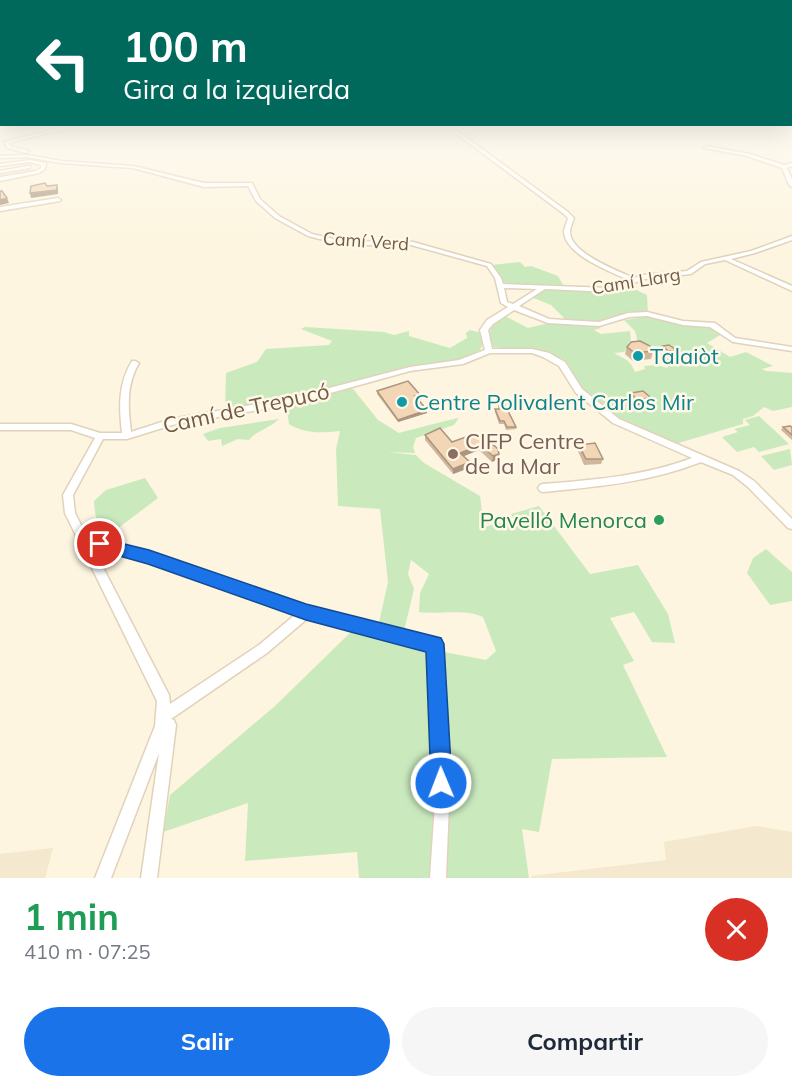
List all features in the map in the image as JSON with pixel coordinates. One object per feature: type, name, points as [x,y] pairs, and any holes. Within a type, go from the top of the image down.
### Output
[{"type":"street","points":[[0,179],[37,172],[43,169],[44,165]]},
{"type":"street","name":"Camí Verd","points":[[113,165],[133,167],[204,186],[250,184],[258,200],[277,217],[310,235],[343,243],[398,242],[423,246],[489,265],[502,286],[502,300],[512,306]]},
{"type":"street","points":[[501,165],[571,218],[567,232],[569,238],[584,256],[635,281]]},
{"type":"street","points":[[778,165],[784,167],[789,165]]},
{"type":"street","points":[[0,172],[28,167]]},
{"type":"street","points":[[784,167],[792,184]]},
{"type":"street","points":[[0,210],[58,200]]},
{"type":"street","name":"Camí Llarg","points":[[502,286],[610,290],[655,274],[690,273],[703,263],[770,247],[792,238]]},
{"type":"street","points":[[725,258],[792,289]]},
{"type":"street","points":[[544,287],[512,306],[484,330],[489,351],[532,351],[546,354],[562,364],[579,392],[616,421],[736,473],[792,525]]},
{"type":"street","points":[[512,306],[548,321],[592,324],[628,315],[647,314],[683,323],[717,327],[734,340],[792,349]]},
{"type":"street","name":"Camí de Trepucó","points":[[0,427],[70,428],[100,436],[127,436],[171,422],[287,402],[410,369],[460,362],[489,351]]},
{"type":"street","points":[[127,436],[123,401],[125,384],[135,363]]},
{"type":"street","points":[[100,436],[68,495],[70,513],[164,700],[163,721],[103,878]]},
{"type":"street","points":[[543,488],[646,475],[676,469],[701,458]]},
{"type":"street","points":[[91,556],[100,544],[306,612],[414,642],[435,644],[442,803],[438,878]]},
{"type":"street","points":[[163,721],[263,649],[306,612]]},
{"type":"street","points":[[149,878],[168,745],[169,725],[163,721]]},
{"type":"shaded area","points":[[756,826],[792,832],[792,878],[531,878],[531,876],[666,860],[664,842]]},
{"type":"shaded area","points":[[53,848],[45,878],[0,878],[0,854]]},
{"type":"green space","points":[[520,262],[525,267],[531,266],[558,276],[563,285],[506,285],[492,265]]},
{"type":"green space","points":[[628,286],[647,295],[648,314],[622,315],[595,323],[567,321],[551,305],[531,297],[543,291],[555,289],[601,291]]},
{"type":"green space","points":[[503,315],[528,328],[549,323],[598,325],[601,328],[594,330],[601,334],[630,331],[631,340],[628,343],[631,345],[624,352],[614,353],[629,362],[635,372],[645,369],[644,366],[656,365],[668,368],[660,356],[691,365],[696,362],[670,348],[638,344],[635,331],[624,320],[646,317],[715,329],[722,334],[707,343],[730,357],[746,352],[773,366],[762,369],[766,371],[792,373],[792,407],[773,411],[764,407],[753,416],[743,419],[743,424],[675,444],[621,421],[583,390],[568,366],[548,352],[493,347],[490,332],[495,322]]},
{"type":"green space","points":[[305,327],[384,332],[394,335],[409,331],[409,336],[450,348],[467,338],[466,333],[470,330],[482,333],[483,344],[480,350],[458,360],[405,367],[282,401],[225,410],[226,373],[257,362],[266,349],[329,345],[332,341],[301,329]]},
{"type":"green space","points":[[348,387],[354,390],[378,420],[399,433],[459,418],[454,425],[416,438],[413,447],[415,453],[388,452],[416,455],[424,463],[480,496],[484,527],[514,519],[511,514],[539,506],[590,574],[638,565],[668,614],[675,643],[652,642],[634,612],[610,618],[634,661],[623,665],[667,757],[552,759],[539,832],[522,829],[529,878],[444,878],[439,651],[486,660],[496,651],[483,617],[460,612],[419,612],[420,593],[429,574],[411,560],[408,574],[414,589],[403,635],[378,627],[388,582],[380,509],[338,506],[336,449],[340,431],[314,432],[301,430],[289,424],[286,404]]},
{"type":"green space","points":[[759,416],[789,444],[759,452],[754,447],[737,452],[722,437],[738,432],[734,429],[750,425],[745,420]]},
{"type":"green space","points":[[279,419],[249,440],[238,439],[222,446],[221,439],[208,441],[203,434],[220,428]]},
{"type":"green space","points":[[790,449],[792,465],[774,470],[761,456]]},
{"type":"green space","points":[[145,478],[158,498],[109,535],[101,529],[97,521],[94,501],[106,490]]},
{"type":"green space","points":[[766,549],[792,572],[792,601],[770,605],[747,573],[753,558]]},
{"type":"green space","points":[[353,630],[415,649],[430,648],[436,791],[430,878],[359,878],[357,852],[245,861],[248,803],[163,832],[170,795],[275,706]]},
{"type":"building","points":[[45,183],[47,186],[57,185],[57,190],[30,193],[31,186]]},
{"type":"building","points":[[0,191],[2,191],[7,198],[0,200]]},
{"type":"building","points":[[640,341],[650,346],[653,351],[635,353],[627,347],[631,342]]},
{"type":"building","points":[[669,345],[678,351],[668,351],[663,346]]},
{"type":"building","name":"Centre Polivalent Carlos Mir","points":[[408,381],[422,397],[415,396],[427,410],[398,420],[377,391]]},
{"type":"building","points":[[643,391],[650,397],[638,401],[631,393]]},
{"type":"building","points":[[499,405],[505,405],[516,427],[507,427],[504,421],[500,421],[495,409],[500,409]]},
{"type":"building","points":[[783,427],[792,427],[792,435]]},
{"type":"building","name":"CIFP Centre de la Mar","points":[[440,428],[452,442],[474,434],[482,435],[498,449],[499,454],[493,456],[480,445],[460,453],[470,462],[453,469],[425,435]]},
{"type":"building","points":[[595,443],[603,459],[586,459],[579,445]]},
{"type":"place","name":"Talaiòt","points":[[638,356]]},
{"type":"place","name":"Centre Polivalent Carlos Mir","points":[[402,402]]},
{"type":"place","name":"CIFP Centre de la Mar","points":[[453,454]]},
{"type":"place","name":"Pavelló Menorca","points":[[659,520]]},
{"type":"route","points":[[100,544],[149,557],[254,596],[306,612],[414,642],[435,644],[441,783]]}]
